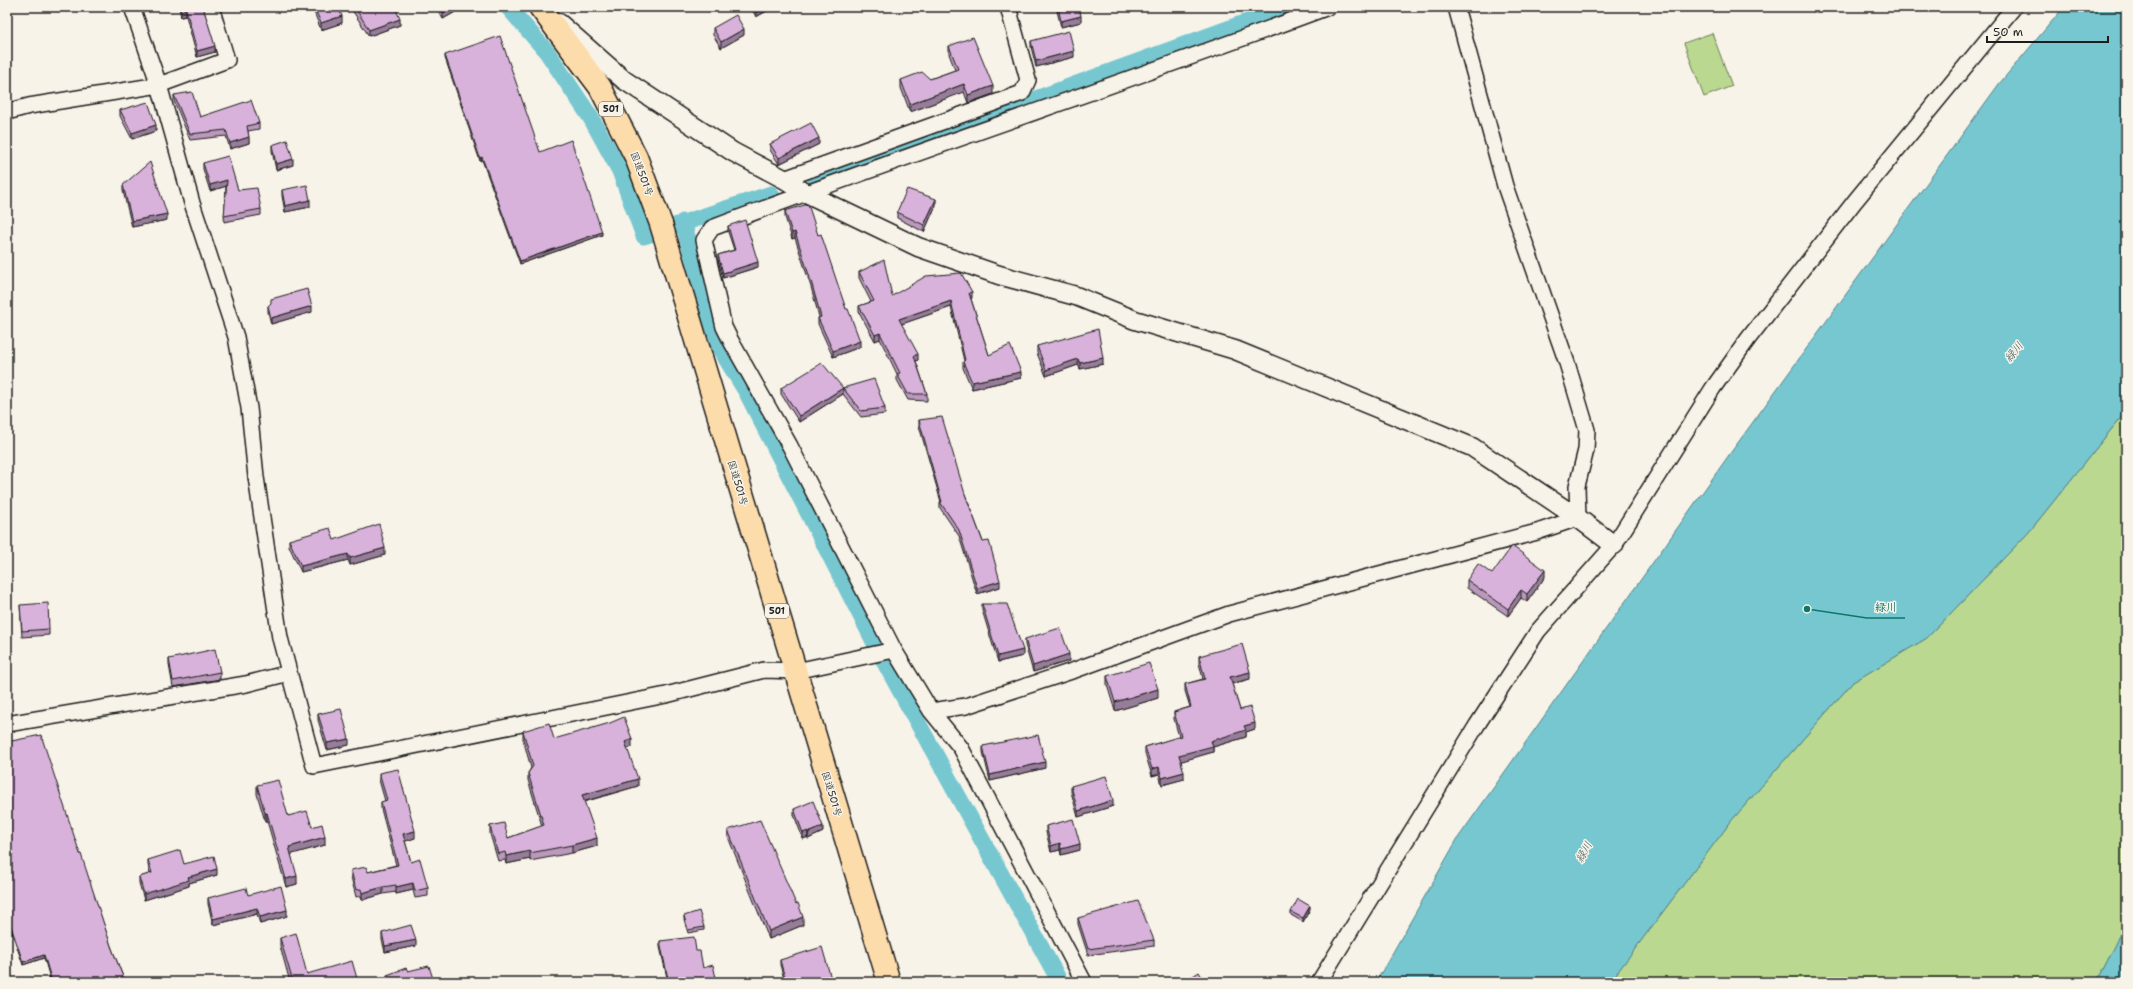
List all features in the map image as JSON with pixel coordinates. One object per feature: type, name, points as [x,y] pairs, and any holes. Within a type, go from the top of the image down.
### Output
[{"type":"highway","name":"国道501号","points":[[541,7],[600,87],[636,157],[663,231],[889,982]]},
{"type":"street","points":[[132,7],[159,85],[192,203],[236,336],[249,408],[256,477],[280,638],[314,766],[666,695],[764,670],[796,671],[885,652]]},
{"type":"street","points":[[7,112],[29,106],[159,85],[227,60],[211,7]]},
{"type":"street","points":[[541,7],[624,80],[733,152],[784,179],[806,193],[918,247],[999,275],[1076,296],[1135,320],[1235,350],[1472,447],[1578,518],[1614,545]]},
{"type":"street","points":[[784,179],[1022,94],[1028,80],[1008,7]]},
{"type":"street","points":[[1084,982],[961,748],[885,652],[790,446],[724,327],[704,240],[712,228],[806,193],[1074,100],[1328,7]]},
{"type":"street","points":[[1456,7],[1505,186],[1567,363],[1587,430],[1586,450],[1577,486],[1578,518]]},
{"type":"street","points":[[1319,982],[1476,725],[1538,631],[1614,545],[1713,388],[1748,339],[1860,195],[2014,7]]},
{"type":"street","points":[[931,711],[973,703],[1075,670],[1229,614],[1537,532],[1578,518]]},
{"type":"street","points":[[7,724],[246,684],[289,673]]},
{"type":"green space","points":[[1712,33],[1732,86],[1704,97],[1684,43]]},
{"type":"green space","points":[[2126,411],[2126,923],[2097,982],[1610,982],[1732,820],[1853,682],[1927,638],[2029,532]]},
{"type":"water","points":[[2064,7],[2126,7],[2126,411],[2029,532],[1927,638],[1853,682],[1732,820],[1610,982],[1376,982],[1458,838],[1729,455],[1999,84]]},
{"type":"water","points":[[2126,923],[2126,982],[2097,982]]},
{"type":"building","points":[[180,7],[203,7],[215,46],[197,51],[186,9],[181,11]]},
{"type":"building","points":[[314,7],[338,7],[342,16],[321,23]]},
{"type":"building","points":[[355,7],[395,7],[400,19],[369,30]]},
{"type":"building","points":[[440,7],[453,7],[443,12]]},
{"type":"building","points":[[754,7],[763,7],[756,11]]},
{"type":"building","points":[[1058,7],[1079,7],[1081,16],[1061,21]]},
{"type":"building","points":[[736,15],[744,29],[721,42],[713,28]]},
{"type":"building","points":[[1069,31],[1074,51],[1036,61],[1031,41]]},
{"type":"building","points":[[500,36],[540,152],[571,140],[602,232],[520,261],[482,157],[480,158],[445,55]]},
{"type":"building","points":[[973,37],[993,86],[968,95],[964,84],[910,104],[901,80],[922,72],[930,79],[958,69],[949,46]]},
{"type":"building","points":[[192,92],[200,117],[251,100],[259,123],[247,126],[249,137],[230,143],[226,130],[190,134],[174,95]]},
{"type":"building","points":[[148,102],[156,125],[132,133],[120,110]]},
{"type":"building","points":[[811,123],[819,138],[779,158],[770,144]]},
{"type":"building","points":[[287,140],[293,159],[276,164],[272,145]]},
{"type":"building","points":[[228,156],[238,190],[257,188],[261,209],[224,216],[227,180],[210,185],[203,163]]},
{"type":"building","points":[[150,162],[167,214],[132,221],[123,185]]},
{"type":"building","points":[[307,185],[310,200],[285,206],[282,190]]},
{"type":"building","points":[[907,189],[936,199],[924,225],[897,212]]},
{"type":"building","points":[[808,204],[818,235],[821,234],[846,309],[848,309],[860,341],[833,351],[818,318],[821,317],[811,281],[795,232],[792,233],[785,211]]},
{"type":"building","points":[[745,220],[758,262],[723,273],[718,255],[735,250],[728,226]]},
{"type":"building","points":[[884,260],[892,296],[926,276],[961,273],[972,292],[969,293],[989,355],[1010,345],[1021,372],[972,382],[963,362],[965,360],[951,301],[899,319],[918,354],[914,356],[927,394],[908,394],[897,374],[900,373],[880,333],[875,335],[859,306],[874,301],[859,272]]},
{"type":"building","points":[[307,289],[312,306],[271,318],[268,306],[271,303],[271,299]]},
{"type":"building","points":[[1098,329],[1103,358],[1080,363],[1078,359],[1046,370],[1037,346]]},
{"type":"building","points":[[822,363],[843,388],[799,416],[781,388]]},
{"type":"building","points":[[874,379],[885,408],[861,411],[843,388]]},
{"type":"building","points":[[942,417],[965,494],[983,542],[989,541],[1000,581],[977,588],[959,530],[940,502],[942,502],[919,420]]},
{"type":"building","points":[[379,524],[385,548],[350,558],[348,554],[301,566],[289,540],[330,528],[334,540]]},
{"type":"building","points":[[1512,546],[1545,570],[1527,594],[1521,590],[1508,609],[1467,580],[1478,564],[1492,574]]},
{"type":"building","points":[[48,603],[49,629],[22,631],[20,605]]},
{"type":"building","points":[[982,604],[1007,604],[1023,650],[998,656]]},
{"type":"building","points":[[1060,628],[1069,654],[1033,666],[1025,639]]},
{"type":"building","points":[[1242,644],[1250,672],[1230,677],[1240,710],[1250,707],[1255,723],[1244,726],[1246,730],[1211,741],[1213,746],[1179,755],[1184,772],[1162,778],[1159,767],[1152,769],[1145,747],[1181,736],[1174,712],[1191,707],[1185,684],[1205,679],[1199,656]]},
{"type":"building","points":[[215,649],[220,672],[173,681],[169,659]]},
{"type":"building","points":[[1149,663],[1158,689],[1115,702],[1107,676]]},
{"type":"building","points":[[341,709],[349,739],[327,743],[318,714]]},
{"type":"building","points":[[624,717],[632,739],[625,742],[638,779],[582,795],[597,838],[572,845],[530,853],[530,851],[506,856],[505,852],[498,854],[490,826],[504,823],[508,838],[544,825],[528,773],[533,766],[523,731],[549,723],[554,739],[610,723]]},
{"type":"building","points":[[41,735],[111,946],[125,982],[52,982],[44,955],[23,962],[7,915],[7,877],[10,876],[7,868],[7,742]]},
{"type":"building","points":[[1038,735],[1045,762],[990,775],[983,746]]},
{"type":"building","points":[[398,769],[415,831],[403,834],[411,862],[420,859],[428,888],[415,891],[413,883],[396,887],[396,885],[383,887],[362,893],[361,889],[356,890],[351,870],[366,867],[368,872],[398,865],[381,802],[387,800],[379,773]]},
{"type":"building","points":[[1106,776],[1113,800],[1078,811],[1071,786]]},
{"type":"building","points":[[278,780],[288,816],[307,811],[312,827],[322,824],[325,837],[289,847],[297,876],[286,879],[267,813],[265,813],[257,785]]},
{"type":"building","points":[[813,801],[823,826],[808,833],[808,831],[803,833],[794,809]]},
{"type":"building","points":[[1073,819],[1080,844],[1061,849],[1060,843],[1051,846],[1046,826]]},
{"type":"building","points":[[760,820],[803,917],[769,931],[728,830]]},
{"type":"building","points":[[180,850],[184,864],[214,856],[217,869],[188,877],[189,880],[144,894],[139,877],[152,873],[148,860]]},
{"type":"building","points":[[281,886],[287,910],[260,917],[257,908],[213,919],[208,898],[246,888],[248,895]]},
{"type":"building","points":[[1298,899],[1310,906],[1303,918],[1291,912]]},
{"type":"building","points":[[1138,901],[1154,940],[1088,949],[1078,918]]},
{"type":"building","points":[[699,911],[704,927],[688,930],[684,916]]},
{"type":"building","points":[[411,925],[416,940],[385,946],[382,933]]},
{"type":"building","points":[[296,933],[307,974],[352,961],[358,982],[293,982],[280,938]]},
{"type":"building","points":[[694,937],[696,951],[700,951],[703,968],[713,965],[717,982],[679,982],[678,978],[668,979],[660,941]]},
{"type":"building","points":[[822,947],[832,982],[786,982],[780,960]]},
{"type":"building","points":[[429,966],[434,982],[390,982],[387,975],[406,968],[408,971]]},
{"type":"building","points":[[1199,972],[1205,982],[1184,982]]},
{"type":"waterway","points":[[508,7],[547,52],[591,118],[620,171],[644,236],[771,194]]},
{"type":"waterway","points":[[816,179],[1288,7]]},
{"type":"waterway","points":[[683,222],[718,345],[746,391],[885,663],[1060,982]]},
{"type":"place","name":"緑川","points":[[1807,609]]}]
